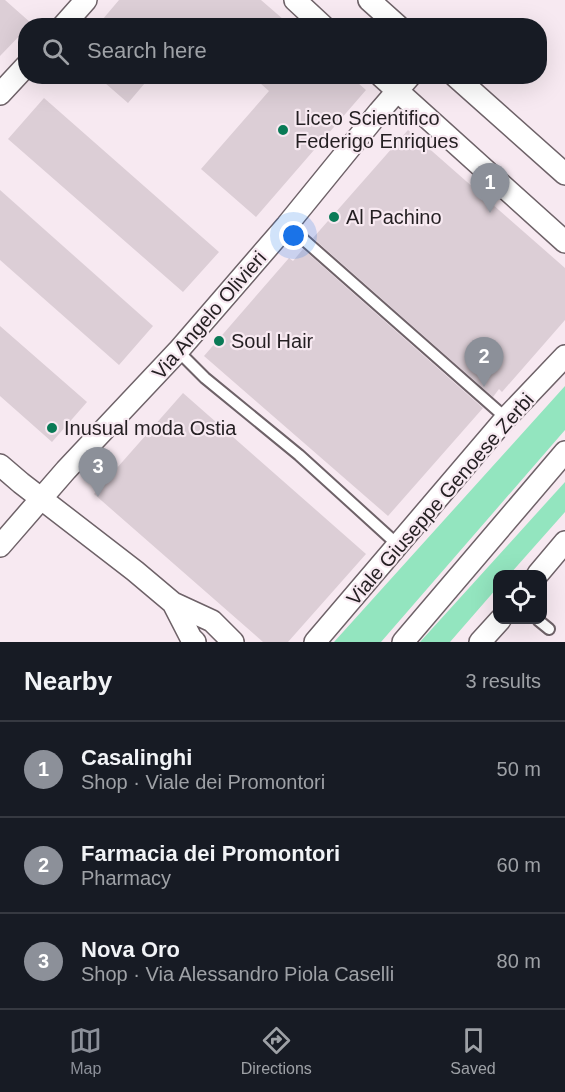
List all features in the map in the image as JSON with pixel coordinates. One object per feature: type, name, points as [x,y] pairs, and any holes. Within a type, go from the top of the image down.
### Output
[{"type":"street","points":[[70,18],[86,0]]},
{"type":"street","points":[[295,0],[314,18]]},
{"type":"street","points":[[369,0],[389,18]]},
{"type":"street","points":[[0,94],[18,75]]},
{"type":"street","points":[[403,84],[565,242]]},
{"type":"street","name":"Via Angelo Olivieri","points":[[0,546],[66,470],[178,351],[287,225],[403,84]]},
{"type":"street","points":[[464,84],[565,174]]},
{"type":"street","name":"Viale Giuseppe Genoese Zerbi","points":[[315,642],[506,418],[565,356]]},
{"type":"street","points":[[403,642],[565,452]]},
{"type":"street","points":[[0,465],[173,603],[212,621],[233,642]]},
{"type":"street","points":[[541,570],[565,542]]},
{"type":"street","points":[[173,603],[195,642]]},
{"type":"street","points":[[480,642],[496,624]]},
{"type":"lane","points":[[287,225],[506,418]]},
{"type":"lane","points":[[178,351],[205,378],[299,455],[398,545]]},
{"type":"lane","points":[[543,624],[549,629]]},
{"type":"green space","points":[[565,386],[565,430],[381,642],[334,642]]},
{"type":"green space","points":[[565,482],[565,512],[514,570],[493,570],[493,593],[450,642],[420,642]]},
{"type":"building","points":[[0,0],[5,0],[25,18],[18,18],[18,37],[0,56]]},
{"type":"building","points":[[119,0],[261,0],[282,18],[104,18]]},
{"type":"building","points":[[106,84],[144,84],[128,103]]},
{"type":"building","name":"Liceo Scientifico Federigo Enriques","points":[[261,84],[359,84],[366,90],[256,217],[201,169],[269,91]]},
{"type":"building","points":[[44,98],[219,252],[183,292],[8,139]]},
{"type":"building","points":[[408,130],[565,268],[565,320],[502,392],[499,389],[493,397],[313,238]]},
{"type":"building","points":[[0,190],[153,326],[119,365],[0,260]]},
{"type":"building","points":[[303,249],[483,408],[388,516],[204,356],[289,258],[293,261]]},
{"type":"building","points":[[0,326],[87,402],[52,442],[0,396]]},
{"type":"building","points":[[183,393],[366,554],[288,642],[263,642],[94,494]]},
{"type":"place","name":"Liceo Scientifico Federigo Enriques","points":[[283,130]]},
{"type":"place","name":"Casalinghi","points":[[490,213]]},
{"type":"place","name":"Al Pachino","points":[[334,217]]},
{"type":"place","name":"Soul Hair","points":[[219,341]]},
{"type":"place","name":"Farmacia dei Promontori","points":[[484,387]]},
{"type":"place","name":"Inusual moda Ostia","points":[[52,428]]},
{"type":"place","name":"Nova Oro","points":[[98,497]]}]
